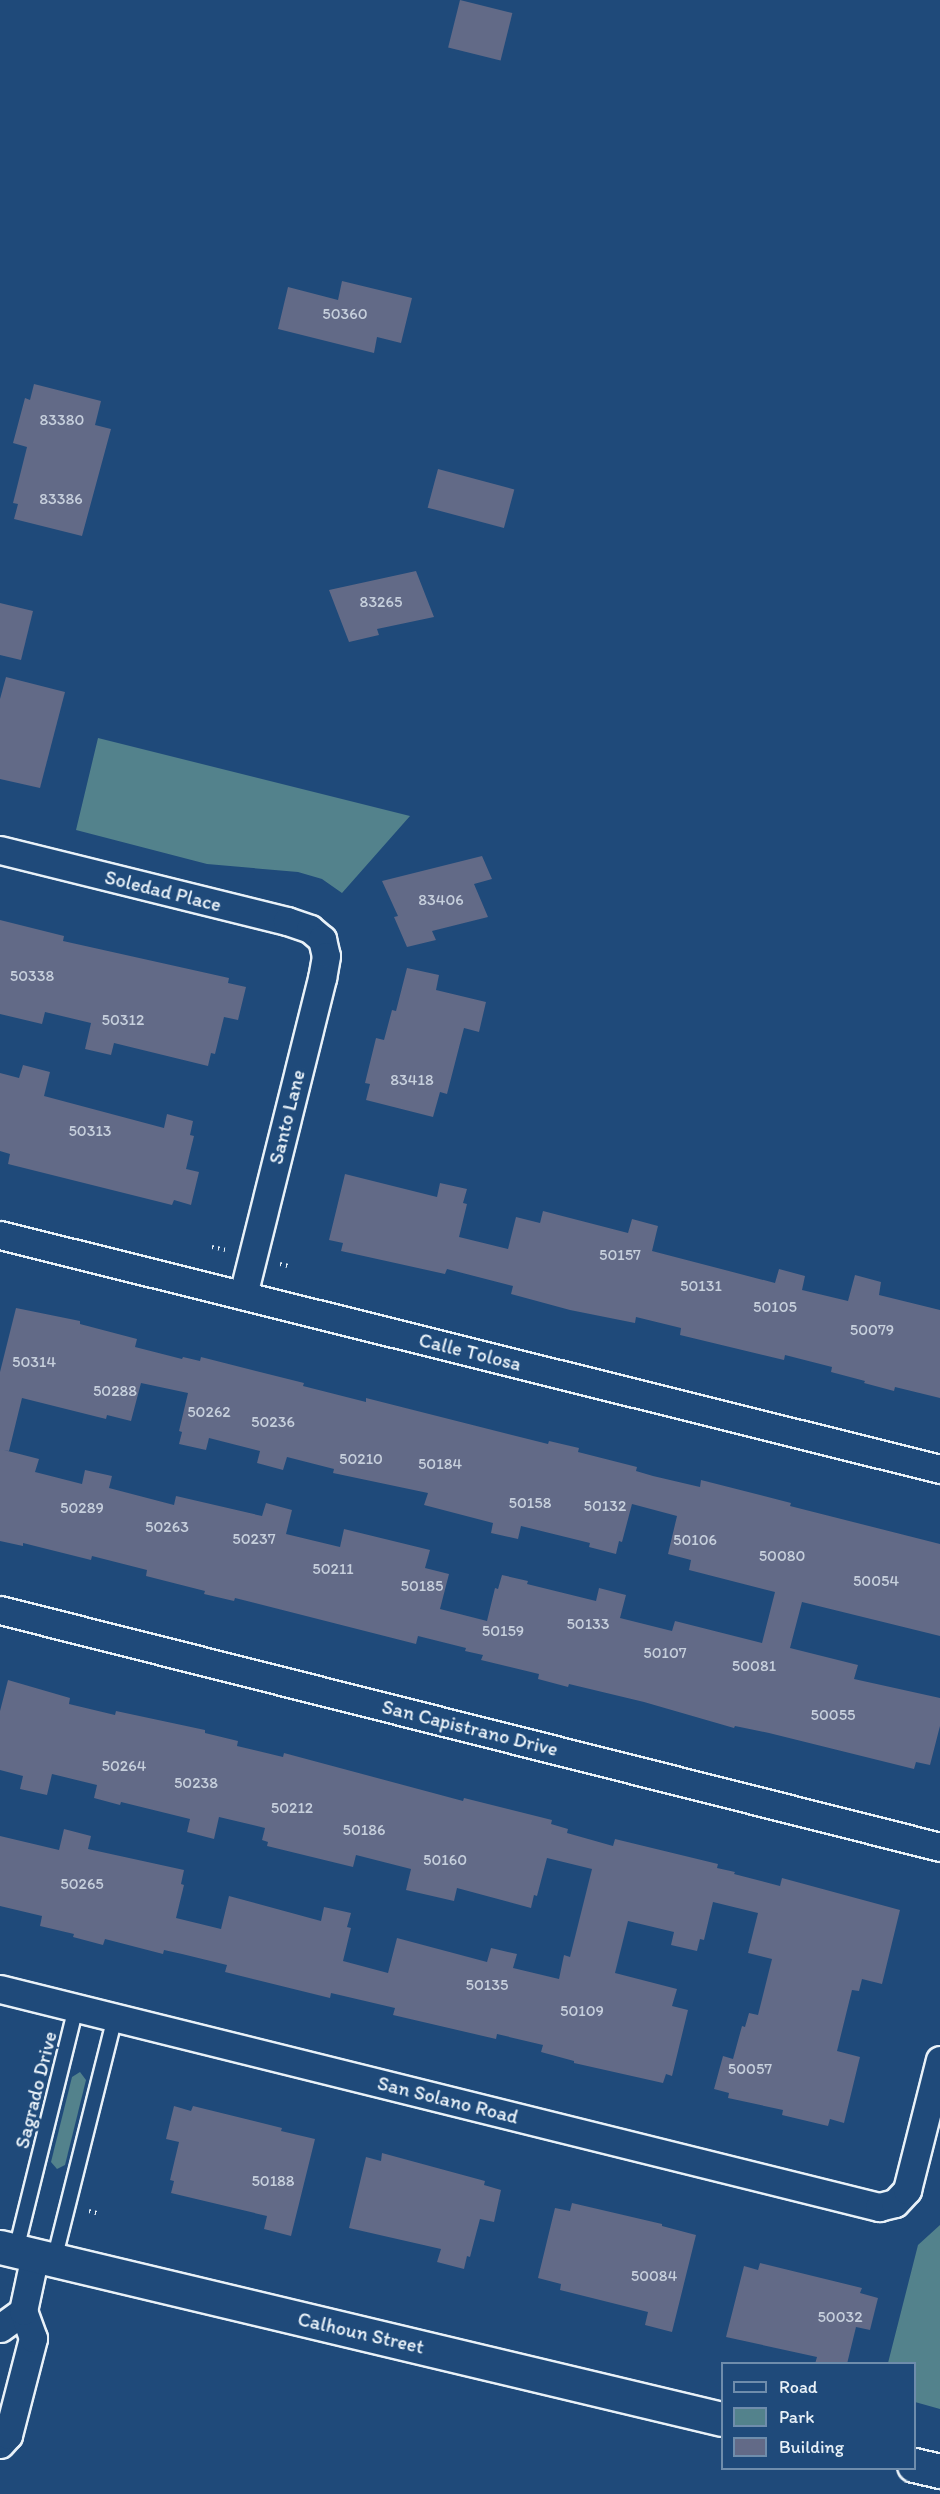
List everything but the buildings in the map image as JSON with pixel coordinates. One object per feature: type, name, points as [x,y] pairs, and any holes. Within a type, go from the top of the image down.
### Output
[{"type":"street","name":"Soledad Place","points":[[0,850],[287,921],[310,929],[322,939]]},
{"type":"street","name":"Santo Lane","points":[[243,1295],[322,978],[326,956],[322,939]]},
{"type":"street","name":"Calle Tolosa","points":[[0,1235],[940,1469]]},
{"type":"street","name":"San Capistrano Drive","points":[[0,1610],[940,1847]]},
{"type":"street","name":"San Solano Road","points":[[0,1989],[879,2207],[896,2203],[907,2190],[940,2060]]},
{"type":"street","points":[[0,2444],[8,2435],[33,2338],[23,2311],[26,2253]]},
{"type":"street","name":"Calhoun Street","points":[[26,2253],[721,2419]]},
{"type":"street","points":[[0,2328],[23,2311]]},
{"type":"street","points":[[916,2465],[940,2471]]},
{"type":"lane","name":"Sagrado Drive","points":[[26,2253],[76,2008]]},
{"type":"lane","points":[[26,2253],[115,2018]]},
{"type":"green space","points":[[98,738],[410,816],[342,893],[322,879],[298,872],[207,864],[76,830]]},
{"type":"green space","points":[[80,2072],[86,2080],[65,2165],[57,2169],[51,2162],[72,2077]]},
{"type":"green space","points":[[940,2225],[940,2409],[916,2402],[916,2362],[888,2362],[918,2245]]}]
